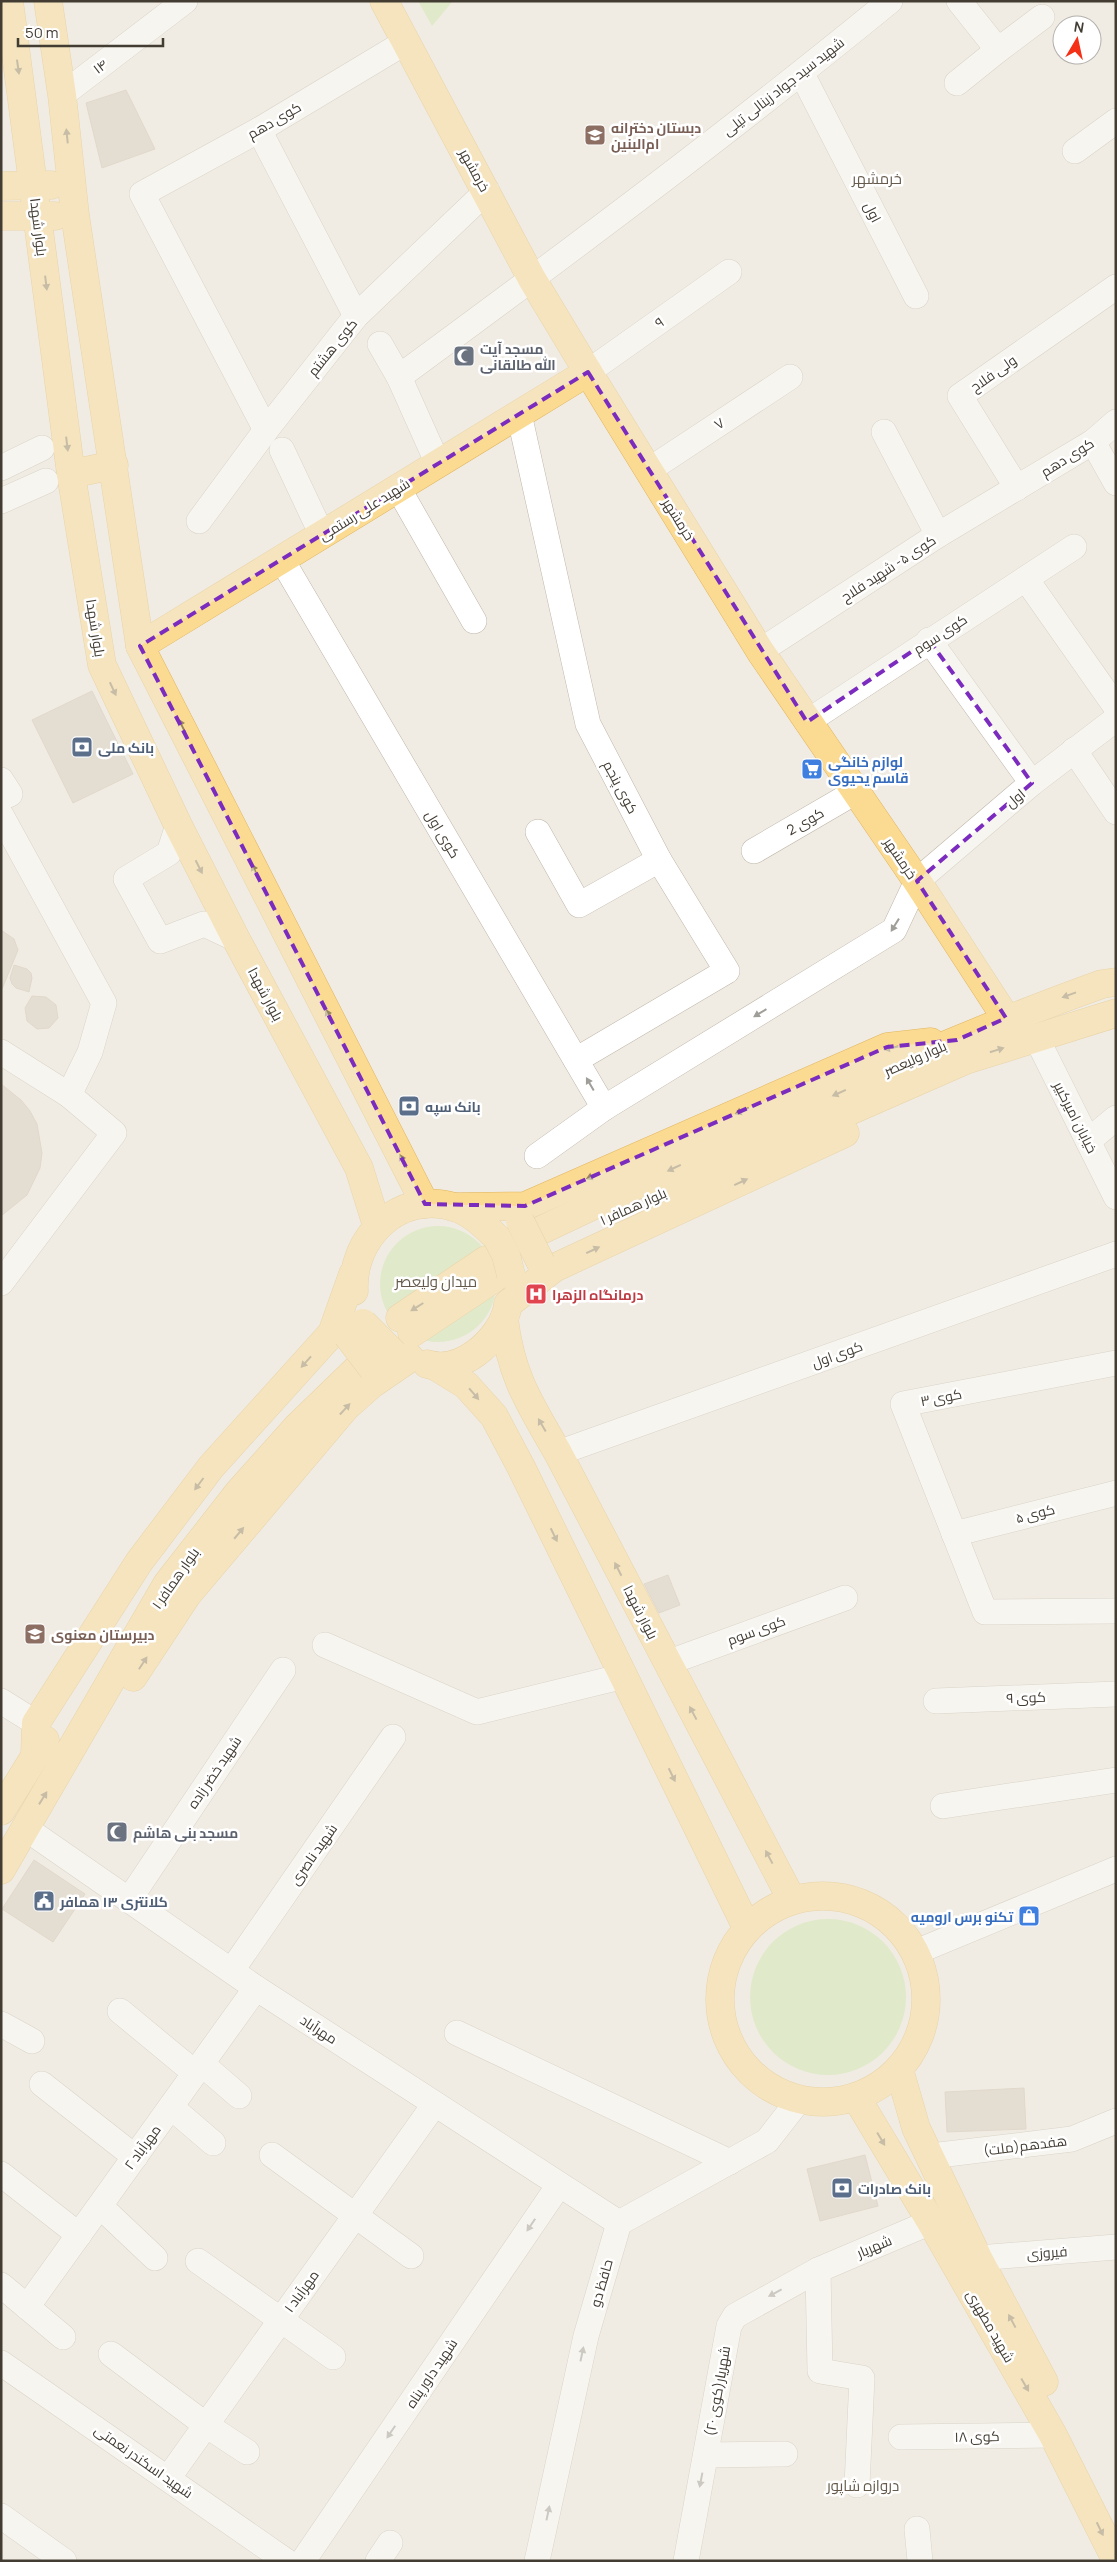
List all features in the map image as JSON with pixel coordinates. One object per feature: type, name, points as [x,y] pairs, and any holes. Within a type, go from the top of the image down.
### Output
[{"type":"main road","name":"بلوار شهدا","points":[[9,1],[38,218],[58,478],[102,665],[178,825],[236,939],[360,1168],[376,1226]]},
{"type":"main road","points":[[48,1],[62,95],[75,215],[140,646],[426,1204]]},
{"type":"main road","name":"خرمشهر","points":[[388,6],[404,43],[487,192],[532,279],[588,372],[760,651],[917,882],[1006,1018]]},
{"type":"main road","points":[[1,186],[72,184]]},
{"type":"main road","points":[[1,216],[38,218],[75,215]]},
{"type":"main road","name":"شهید علی رستمی","points":[[140,646],[588,372]]},
{"type":"main road","points":[[58,478],[114,465]]},
{"type":"main road","name":"بلوار ولیعصر","points":[[723,1156],[962,1050],[1006,1018],[1102,984],[1116,982]]},
{"type":"main road","name":"بلوار ولیعصر","points":[[962,1050],[1036,1037],[1116,1013]]},
{"type":"main road","points":[[35,1756],[36,1724],[139,1562],[211,1467],[379,1350],[448,1366],[464,1361],[479,1351],[506,1311],[535,1240],[887,1047],[962,1050]]},
{"type":"main road","points":[[747,1928],[494,1416],[466,1385],[379,1350],[355,1302],[353,1274],[361,1248],[376,1226],[399,1211],[426,1204],[453,1207],[535,1240],[912,1102],[962,1050]]},
{"type":"main road","name":"بلوار همافر ۱","points":[[535,1240],[723,1156]]},
{"type":"main road","points":[[453,1207],[475,1217],[497,1263],[506,1311]]},
{"type":"main road","name":"بلوار همافر ۱","points":[[1,1811],[152,1575],[226,1483],[287,1416],[497,1263]]},
{"type":"main road","name":"بلوار شهدا","points":[[506,1311],[508,1348],[519,1385],[558,1453],[792,1900]]},
{"type":"main road","name":"بلوار همافر ۱","points":[[1,1870],[24,1828],[61,1770],[167,1584],[238,1493],[297,1427],[379,1350]]},
{"type":"main road","points":[[819,1895],[845,1898],[871,1907],[893,1923],[916,1952],[922,1968],[926,1995],[924,2021],[915,2047],[899,2069],[879,2085],[856,2097],[828,2102],[799,2100],[774,2090],[752,2075],[734,2054],[723,2029],[719,2002],[722,1975],[731,1950],[747,1928],[768,1911],[792,1900],[819,1895]]},
{"type":"main road","name":"شهید مطهری","points":[[899,2069],[916,2128],[978,2258],[1116,2520]]},
{"type":"main road","name":"شهید مطهری","points":[[856,2097],[931,2222],[1053,2435],[1116,2560]]},
{"type":"street","name":"۱۴","points":[[62,95],[185,1]]},
{"type":"street","name":"شهید سید جواد زینالی تیلی","points":[[398,377],[532,279],[802,74],[890,1]]},
{"type":"street","points":[[959,1],[998,50]]},
{"type":"street","points":[[957,83],[1042,17]]},
{"type":"street","name":"کوی دهم","points":[[266,430],[142,194],[259,130],[404,43]]},
{"type":"street","name":"اول","points":[[802,74],[916,296]]},
{"type":"street","points":[[1075,151],[1116,121]]},
{"type":"street","points":[[259,130],[356,316]]},
{"type":"street","name":"کوی هشتم","points":[[199,521],[266,430],[356,316],[487,192]]},
{"type":"street","name":"۹","points":[[588,372],[729,272]]},
{"type":"street","name":"ولی فلاح","points":[[1017,488],[960,396],[1116,288]]},
{"type":"street","points":[[380,344],[398,377],[438,464]]},
{"type":"street","name":"۷","points":[[648,470],[790,377]]},
{"type":"street","name":"کوی پنجم","points":[[519,414],[588,724],[659,860],[727,971],[576,1060]]},
{"type":"street","name":"کوی دهم","points":[[1017,488],[1093,442],[1116,422]]},
{"type":"street","points":[[884,432],[938,535]]},
{"type":"street","points":[[1093,442],[1116,483]]},
{"type":"street","points":[[1,468],[42,448]]},
{"type":"street","points":[[282,450],[322,535]]},
{"type":"street","points":[[1,501],[58,478]]},
{"type":"street","points":[[398,488],[474,621]]},
{"type":"street","name":"کوی ۵- شهید فلاح","points":[[760,651],[938,535],[1017,488]]},
{"type":"street","name":"کوی سوم","points":[[807,722],[929,640],[1074,548]]},
{"type":"street","name":"کوی اول","points":[[282,560],[604,1108]]},
{"type":"street","points":[[1026,579],[1116,707]]},
{"type":"street","points":[[929,640],[1032,783]]},
{"type":"street","name":"اول","points":[[917,882],[1032,783],[1116,719]]},
{"type":"street","points":[[1074,750],[1116,812]]},
{"type":"street","points":[[1,780],[10,794],[1,798]]},
{"type":"street","name":"کوی 2","points":[[754,851],[856,791]]},
{"type":"street","points":[[1,815],[104,1003],[90,1052],[70,1095]]},
{"type":"street","points":[[178,825],[169,853],[126,879],[160,941],[204,924],[236,939]]},
{"type":"street","points":[[538,832],[579,905],[659,860]]},
{"type":"street","points":[[537,1156],[604,1108],[894,930],[917,882]]},
{"type":"street","name":"خیابان امیرکبیر","points":[[1036,1037],[1116,1197]]},
{"type":"street","points":[[1,1052],[70,1095],[114,1133],[1,1283]]},
{"type":"street","points":[[1088,1142],[1116,1118]]},
{"type":"street","name":"کوی اول","points":[[558,1453],[1116,1254]]},
{"type":"street","name":"کوی ۳","points":[[954,1534],[903,1404],[1116,1363]]},
{"type":"street","name":"کوی ۵","points":[[954,1534],[1116,1493]]},
{"type":"street","points":[[954,1534],[985,1612],[1116,1611]]},
{"type":"street","name":"کوی سوم","points":[[667,1663],[845,1598]]},
{"type":"street","points":[[325,1646],[477,1712],[624,1676]]},
{"type":"street","name":"شهید خضر زاده","points":[[129,1900],[283,1670]]},
{"type":"street","name":"کوی ۹","points":[[936,1701],[1116,1694]]},
{"type":"street","points":[[1,1701],[36,1724]]},
{"type":"street","name":"شهید ناصری","points":[[232,1970],[393,1737]]},
{"type":"street","points":[[943,1806],[1116,1780]]},
{"type":"street","name":"مهرآباد","points":[[24,1828],[256,1988],[619,2223]]},
{"type":"street","points":[[916,1952],[1116,1869]]},
{"type":"street","name":"مهرآباد ۲","points":[[27,2307],[256,1988]]},
{"type":"street","points":[[120,2011],[238,2096]]},
{"type":"street","points":[[1,2024],[32,2042]]},
{"type":"street","points":[[457,2032],[730,2162]]},
{"type":"street","points":[[42,2084],[135,2157]]},
{"type":"street","points":[[619,2223],[767,2141],[799,2100]]},
{"type":"street","name":"مهرآباد ۱","points":[[169,2477],[434,2105]]},
{"type":"street","points":[[171,2107],[213,2143]]},
{"type":"street","name":"هفدهم(ملت)","points":[[931,2156],[1072,2139],[1116,2122]]},
{"type":"street","points":[[272,2155],[411,2256]]},
{"type":"street","points":[[1,2174],[79,2235]]},
{"type":"street","name":"شهید داور پناه","points":[[303,2561],[559,2185]]},
{"type":"street","points":[[100,2206],[155,2258]]},
{"type":"street","name":"شهریار","points":[[818,2270],[931,2222]]},
{"type":"street","name":"حافظ دو","points":[[537,2561],[586,2336],[619,2223]]},
{"type":"street","name":"فیروزی","points":[[978,2258],[1116,2247]]},
{"type":"street","points":[[198,2261],[333,2357]]},
{"type":"street","points":[[818,2270],[820,2371],[862,2378],[858,2484]]},
{"type":"street","name":"شهریار(کوی ۲۰)","points":[[686,2561],[729,2326],[735,2316],[818,2270]]},
{"type":"street","points":[[1,2285],[63,2337]]},
{"type":"street","points":[[111,2354],[206,2425],[247,2452]]},
{"type":"street","name":"شهید اسکندر نعمتی","points":[[1,2363],[169,2477],[286,2561]]},
{"type":"street","name":"کوی ۱۸","points":[[901,2437],[1053,2435]]},
{"type":"street","points":[[706,2455],[785,2454]]},
{"type":"street","points":[[1,2516],[64,2561]]},
{"type":"street","points":[[917,2530],[920,2561]]},
{"type":"highlighted area","points":[[588,372],[807,722],[929,640],[1032,783],[917,881],[1006,1018],[957,1040],[887,1047],[525,1206],[425,1204],[140,646]]},
{"type":"green space","points":[[418,1],[453,1],[432,26]]},
{"type":"green space","points":[[438,1226],[460,1231],[479,1243],[491,1262],[496,1284],[491,1306],[479,1325],[460,1337],[438,1342],[416,1337],[397,1325],[385,1306],[380,1284],[385,1262],[397,1243],[416,1231]]},
{"type":"green space","points":[[820,1919],[836,1919],[851,1922],[865,1928],[888,1947],[897,1960],[903,1974],[906,1997],[905,2012],[897,2034],[878,2057],[865,2066],[851,2072],[836,2075],[820,2075],[805,2072],[791,2066],[768,2047],[759,2034],[753,2020],[750,2005],[750,1989],[753,1974],[759,1960],[778,1937],[791,1928],[805,1922]]},
{"type":"building","points":[[126,90],[155,149],[102,168],[86,103]]},
{"type":"building","name":"بانک ملی","points":[[92,691],[133,774],[73,803],[32,720]]},
{"type":"building","points":[[1,930],[14,939],[18,950],[2,989]]},
{"type":"building","points":[[14,965],[27,969],[31,973],[32,978],[29,992],[16,988],[12,984],[10,978]]},
{"type":"building","points":[[32,996],[46,997],[56,1005],[58,1018],[49,1028],[37,1029],[27,1021],[25,1008]]},
{"type":"building","points":[[1,1084],[21,1100],[30,1111],[37,1124],[42,1153],[40,1168],[27,1195],[1,1216]]},
{"type":"building","points":[[668,1575],[680,1605],[659,1613],[644,1584]]},
{"type":"building","name":"کلانتری ۱۳ همافر","points":[[34,1860],[85,1894],[53,1942],[2,1909]]},
{"type":"building","points":[[1024,2088],[1026,2129],[947,2132],[945,2092]]},
{"type":"building","name":"بانک صادرات","points":[[865,2155],[878,2206],[820,2221],[807,2169]]},
{"type":"place","name":"دبستان دخترانه ام‌البنین","points":[[595,135]]},
{"type":"place","name":"مسجد آیت الله طالقانی","points":[[464,356]]},
{"type":"place","name":"بانک ملی","points":[[82,747]]},
{"type":"place","name":"لوازم خانگی قاسم یحیوی","points":[[812,769]]},
{"type":"place","name":"بانک سپه","points":[[409,1106]]},
{"type":"place","name":"درمانگاه الزهرا","points":[[536,1294]]},
{"type":"place","name":"دبیرستان معنوی","points":[[35,1634]]},
{"type":"place","name":"مسجد بنی هاشم","points":[[117,1832]]},
{"type":"place","name":"کلانتری ۱۳ همافر","points":[[44,1901]]},
{"type":"place","name":"تکنو برس ارومیه","points":[[1029,1916]]},
{"type":"place","name":"بانک صادرات","points":[[842,2188]]},
{"type":"district","name":"خرمشهر","points":[[877,178]]},
{"type":"district","name":"میدان ولیعصر","points":[[436,1281]]},
{"type":"district","name":"دروازه شاپور","points":[[863,2485]]}]
